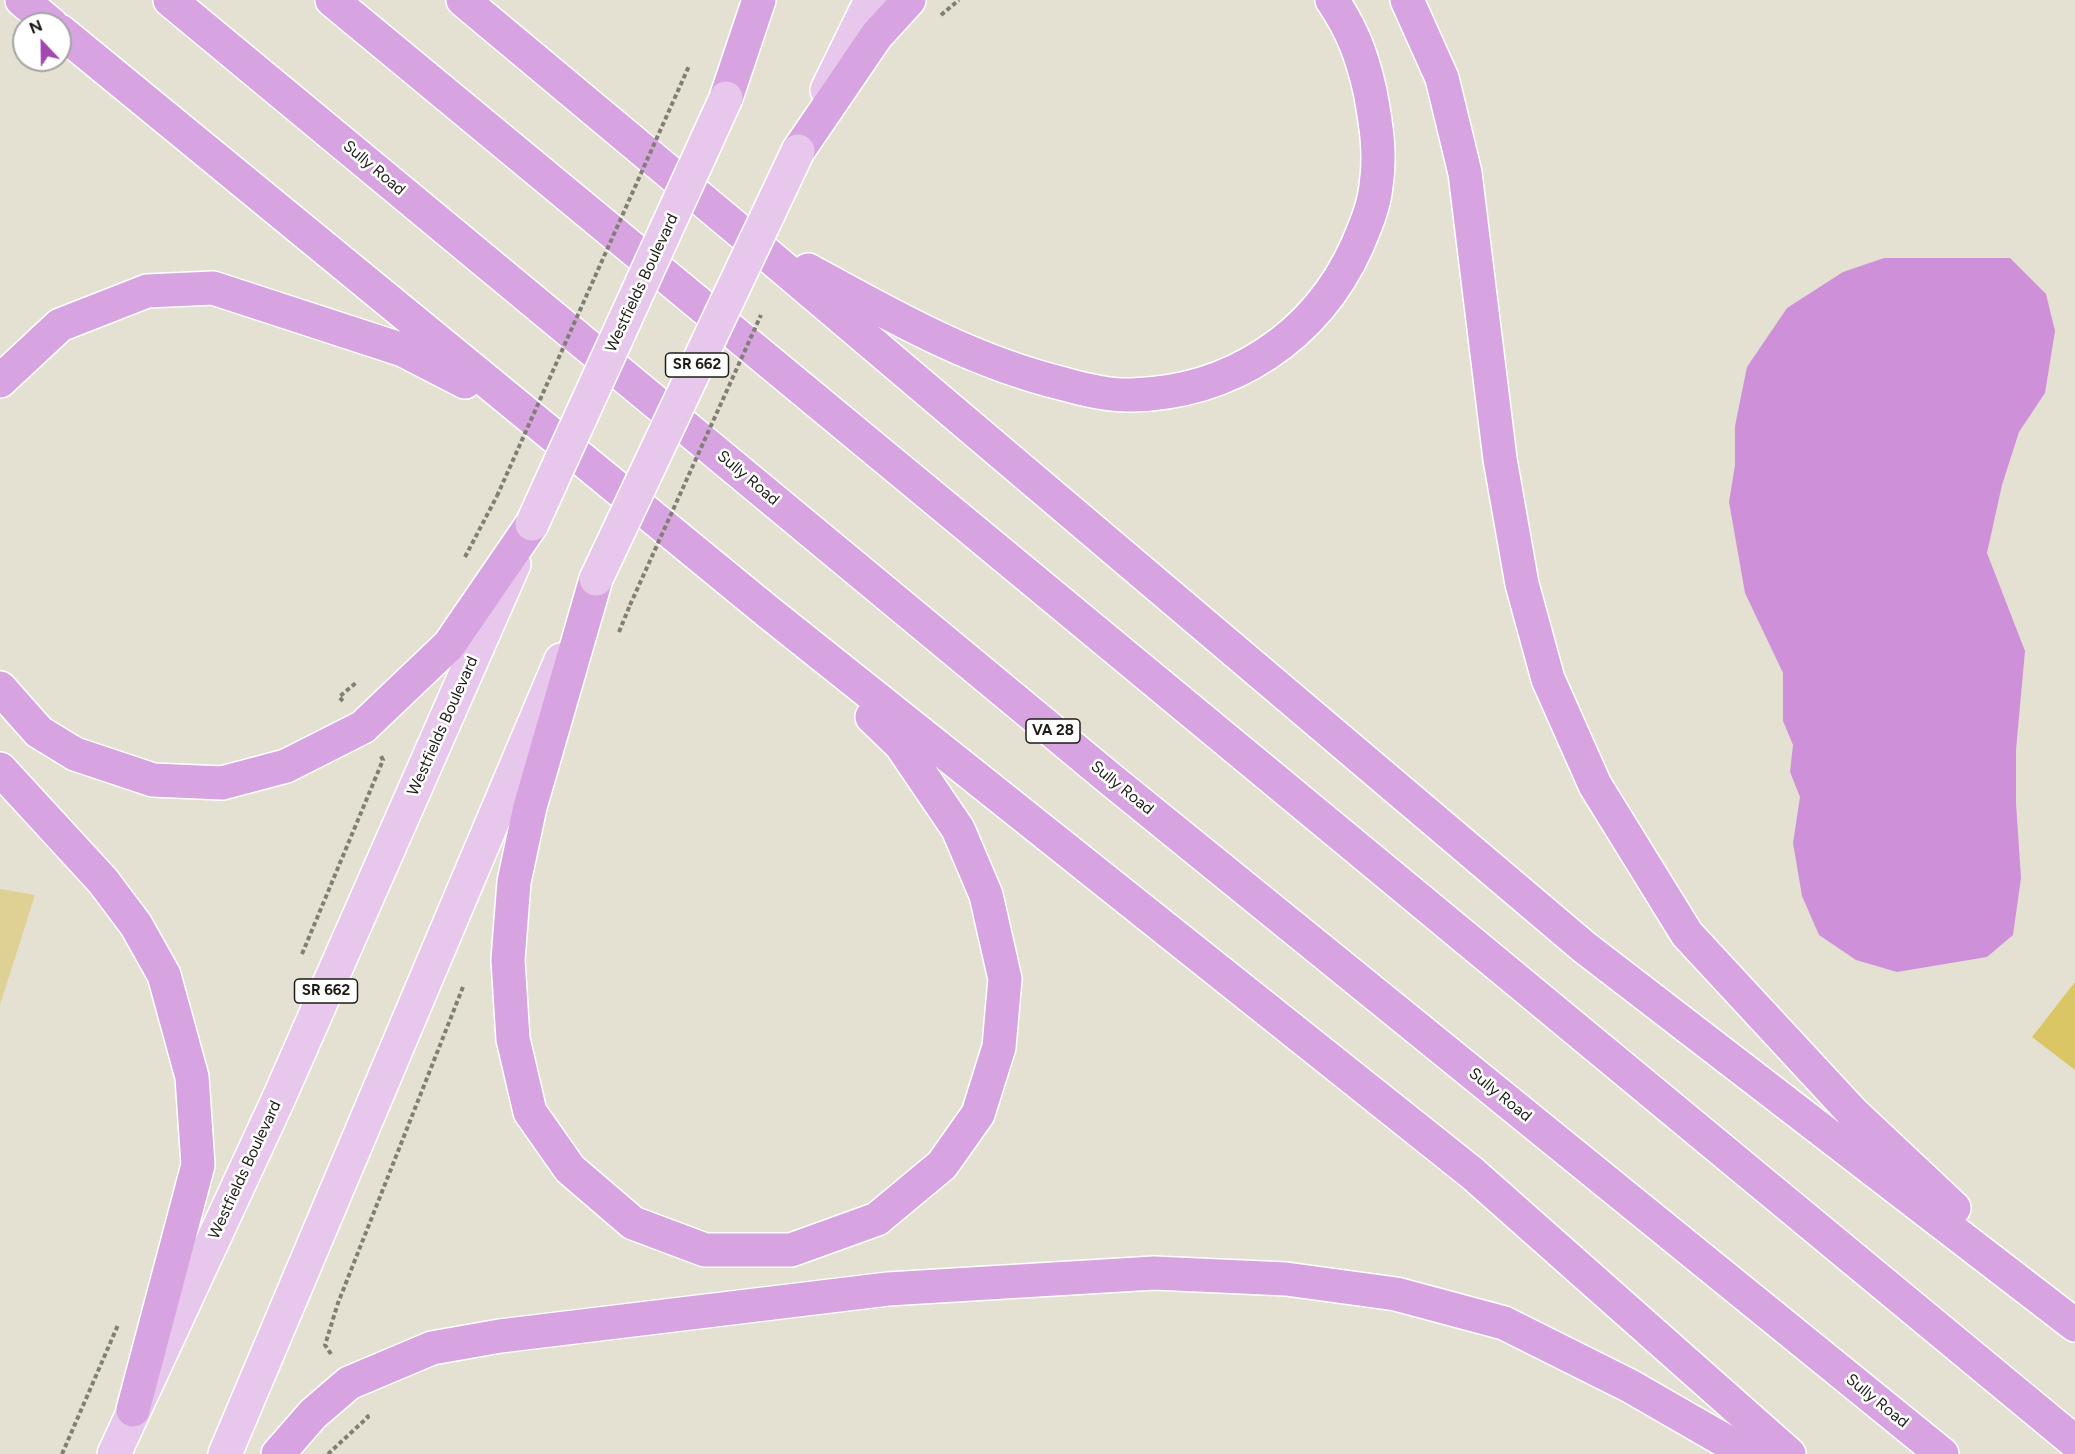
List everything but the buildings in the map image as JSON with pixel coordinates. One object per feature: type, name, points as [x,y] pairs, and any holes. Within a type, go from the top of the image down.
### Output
[{"type":"highway","points":[[22,0],[36,12]]},
{"type":"highway","name":"Sully Road","points":[[170,0],[1109,778],[1942,1454]]},
{"type":"highway","points":[[332,0],[2075,1442]]},
{"type":"highway","points":[[463,0],[1584,947],[2075,1324]]},
{"type":"highway","points":[[470,0],[498,29]]},
{"type":"highway","points":[[726,98],[759,0]]},
{"type":"highway","points":[[798,152],[877,35],[909,0]]},
{"type":"highway","points":[[741,233],[891,316],[952,346],[1026,375],[1085,390],[1130,395],[1173,391],[1216,378],[1254,362],[1287,340],[1313,316],[1336,286],[1367,222],[1376,188],[1379,158],[1375,117],[1361,51],[1332,0]]},
{"type":"highway","points":[[1407,0],[1442,78],[1465,173],[1500,459],[1522,584],[1548,680],[1595,785],[1687,934],[1852,1112],[2075,1324]]},
{"type":"highway","points":[[72,42],[767,611],[1472,1173],[1789,1454]]},
{"type":"highway","points":[[0,381],[60,325],[147,291],[213,288],[403,350],[524,412]]},
{"type":"highway","points":[[0,688],[39,732],[75,754],[153,780],[222,783],[286,766],[363,727],[449,645],[532,524]]},
{"type":"highway","points":[[596,579],[530,807],[514,882],[508,960],[513,1039],[530,1112],[570,1169],[633,1223],[705,1251],[791,1250],[877,1219],[942,1165],[978,1114],[999,1047],[1005,979],[986,895],[958,829],[901,745],[767,611]]},
{"type":"highway","points":[[0,770],[103,881],[136,925],[164,975],[192,1077],[198,1165],[133,1410]]},
{"type":"highway","points":[[278,1454],[313,1414],[349,1383],[432,1348],[500,1335],[888,1289],[1154,1273],[1286,1279],[1396,1294],[1504,1323],[1630,1386],[1748,1454]]},
{"type":"main road","name":"Westfields Boulevard","points":[[114,1454],[278,1100],[532,524],[726,98],[775,0]]},
{"type":"main road","name":"SR 662","points":[[225,1454],[596,579],[871,0]]},
{"type":"path","points":[[464,558],[497,496],[689,66]]},
{"type":"path","points":[[617,637],[766,304]]},
{"type":"path","points":[[300,959],[383,760],[363,727],[339,697],[364,676]]},
{"type":"path","points":[[328,1454],[368,1417],[325,1345],[338,1303],[464,986]]},
{"type":"path","points":[[62,1454],[123,1314]]},
{"type":"shaded area","points":[[1884,258],[2010,258],[2046,294],[2055,331],[2045,393],[2019,432],[2002,485],[1987,553],[2025,651],[2016,750],[2016,803],[2021,878],[2013,935],[1987,957],[1897,972],[1856,960],[1819,935],[1802,896],[1793,843],[1800,797],[1790,772],[1793,745],[1783,721],[1783,673],[1745,593],[1729,502],[1735,465],[1735,426],[1747,367],[1787,308],[1843,272]]},
{"type":"shaded area","points":[[0,889],[35,895],[0,1005]]}]
